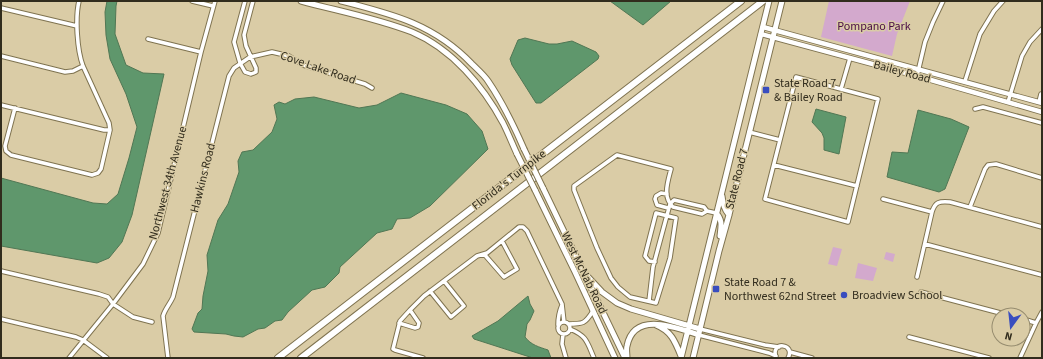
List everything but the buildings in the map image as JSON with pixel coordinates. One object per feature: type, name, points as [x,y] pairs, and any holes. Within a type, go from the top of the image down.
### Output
[{"type":"highway","name":"Florida's Turnpike","points":[[278,358],[741,1]]},
{"type":"highway","name":"Florida's Turnpike","points":[[301,358],[763,1]]},
{"type":"main road","name":"West McNab Road","points":[[301,1],[385,22],[413,33],[436,46],[455,60],[478,84],[504,124],[615,358]]},
{"type":"main road","name":"West McNab Road","points":[[341,1],[386,13],[416,24],[442,38],[464,56],[487,80],[503,105],[626,358]]},
{"type":"main road","name":"State Road 7","points":[[681,357],[769,1]]},
{"type":"main road","name":"State Road 7","points":[[693,358],[782,1]]},
{"type":"main road","points":[[722,189],[722,205],[729,215]]},
{"type":"main road","points":[[716,213],[720,217],[722,223],[719,251]]},
{"type":"main road","points":[[584,272],[602,292],[617,303],[688,328],[699,335]]},
{"type":"main road","points":[[626,358],[627,346],[633,332],[646,324],[700,328]]},
{"type":"main road","points":[[653,324],[662,327],[671,335],[681,357]]},
{"type":"street","points":[[15,108],[5,146],[6,151],[11,156],[92,175],[98,173],[110,130],[109,123],[82,66],[80,58],[77,26],[79,1]]},
{"type":"street","points":[[192,1],[213,6]]},
{"type":"street","name":"Northwest 34th Avenue","points":[[69,358],[143,264],[158,233],[201,52],[215,1]]},
{"type":"street","points":[[245,1],[234,42],[240,63],[245,72],[248,74],[256,72],[255,64],[250,57],[244,35],[253,1]]},
{"type":"street","points":[[917,76],[925,42],[943,1]]},
{"type":"street","points":[[965,81],[980,34],[994,11],[1003,1]]},
{"type":"street","points":[[1,8],[77,26]]},
{"type":"street","name":"Bailey Road","points":[[763,27],[1040,102]]},
{"type":"street","points":[[1008,102],[1022,56],[1030,42],[1042,29]]},
{"type":"street","name":"Bailey Road","points":[[761,34],[882,66],[1042,112]]},
{"type":"street","points":[[148,39],[201,52]]},
{"type":"street","name":"Cove Lake Road","points":[[240,63],[250,57],[272,52],[280,53],[289,56],[303,65],[365,84],[372,88]]},
{"type":"street","points":[[1,56],[65,72],[73,72],[82,66]]},
{"type":"street","points":[[841,89],[850,58]]},
{"type":"street","points":[[882,66],[884,60]]},
{"type":"street","name":"Hawkins Road","points":[[168,358],[163,316],[172,297],[229,76],[234,68],[240,63]]},
{"type":"street","points":[[796,77],[841,89],[878,99],[848,222],[765,199],[796,77]]},
{"type":"street","points":[[1040,102],[1041,94]]},
{"type":"street","points":[[1,105],[104,130],[110,130]]},
{"type":"street","points":[[975,109],[983,107],[1042,123]]},
{"type":"street","points":[[749,132],[780,140]]},
{"type":"street","points":[[655,262],[649,261],[645,256],[656,213],[676,218],[670,258],[656,303],[630,297],[618,287],[611,278],[597,248],[574,190],[574,186],[617,154],[671,169],[667,187],[669,206]]},
{"type":"street","points":[[970,208],[985,169],[988,165],[996,164],[1042,178]]},
{"type":"street","points":[[774,165],[857,186]]},
{"type":"street","points":[[667,194],[660,193],[656,196],[655,199],[657,205],[669,206],[702,214],[707,211]]},
{"type":"street","points":[[883,199],[932,212]]},
{"type":"street","points":[[649,301],[655,262],[669,206],[674,200],[704,207],[707,211],[716,213]]},
{"type":"street","points":[[917,277],[932,212],[934,206],[942,201],[1042,227]]},
{"type":"street","points":[[679,209],[681,202]]},
{"type":"street","points":[[423,358],[395,350],[393,348],[400,321],[430,291],[477,256],[487,253],[519,227],[524,227],[528,231],[562,304],[566,323],[570,329],[583,335],[594,358]]},
{"type":"street","points":[[484,254],[504,277],[517,269],[502,241]]},
{"type":"street","points":[[925,244],[1042,275]]},
{"type":"street","points":[[1,271],[108,297],[113,304],[133,317],[152,322]]},
{"type":"street","points":[[430,291],[451,317],[464,306],[444,281]]},
{"type":"street","points":[[921,292],[991,311]]},
{"type":"street","points":[[562,304],[559,312],[558,331],[563,334]]},
{"type":"street","points":[[399,323],[415,328],[418,327],[419,323],[410,310]]},
{"type":"street","name":"West McNab Road","points":[[558,325],[561,323],[585,323],[593,311]]},
{"type":"street","points":[[1020,358],[1042,312]]},
{"type":"street","points":[[1,319],[76,337],[83,340],[107,358]]},
{"type":"street","points":[[1031,321],[1036,323]]},
{"type":"street","points":[[700,328],[734,338],[772,346],[785,346],[790,352],[812,358]]},
{"type":"street","points":[[563,334],[567,333],[570,329]]},
{"type":"street","points":[[563,334],[562,344],[566,358]]},
{"type":"street","points":[[699,335],[769,353],[776,357]]},
{"type":"street","points":[[909,337],[989,358]]},
{"type":"street","points":[[730,343],[734,338]]},
{"type":"street","points":[[776,357],[775,352],[779,347]]},
{"type":"street","points":[[788,358],[790,352]]},
{"type":"green space","name":"Pompano Park","points":[[829,1],[910,1],[897,34],[892,56],[821,37]]},
{"type":"green space","points":[[833,247],[842,249],[837,266],[828,264]]},
{"type":"green space","points":[[886,252],[895,254],[893,262],[884,259]]},
{"type":"green space","points":[[858,263],[877,268],[873,281],[855,278]]},
{"type":"shaded area","points":[[107,1],[117,1],[115,34],[126,65],[143,73],[164,74],[132,215],[122,242],[109,258],[97,263],[1,246],[1,178],[93,203],[107,204],[118,194],[137,127],[126,94],[110,59],[106,35],[105,12]]},
{"type":"shaded area","points":[[610,1],[671,1],[643,25]]},
{"type":"shaded area","points":[[525,38],[549,44],[572,41],[596,52],[599,56],[598,59],[541,103],[536,103],[512,65],[510,59],[518,40]]},
{"type":"shaded area","points":[[401,93],[446,105],[467,114],[482,131],[488,149],[430,206],[410,218],[397,219],[392,229],[377,233],[340,267],[339,273],[325,287],[312,290],[288,312],[282,320],[275,321],[265,328],[258,329],[243,337],[226,334],[194,332],[192,329],[198,313],[202,309],[208,271],[207,255],[218,220],[228,204],[239,172],[238,161],[242,152],[253,150],[272,132],[277,119],[274,105],[279,102],[285,104],[295,99],[314,97],[359,108],[377,105]]},
{"type":"shaded area","points":[[816,109],[846,117],[839,154],[824,150],[824,138],[822,133],[812,122]]},
{"type":"shaded area","points":[[918,110],[951,119],[969,127],[945,189],[939,192],[887,177],[892,152],[908,153]]},
{"type":"shaded area","points":[[528,296],[534,311],[527,324],[525,337],[538,347],[548,350],[551,358],[533,358],[474,339],[472,336],[498,321]]},
{"type":"place","name":"State Road 7 & Bailey Road","points":[[766,90]]},
{"type":"place","name":"State Road 7 & Northwest 62nd Street","points":[[716,289]]},
{"type":"place","name":"Broadview School","points":[[844,295]]}]
